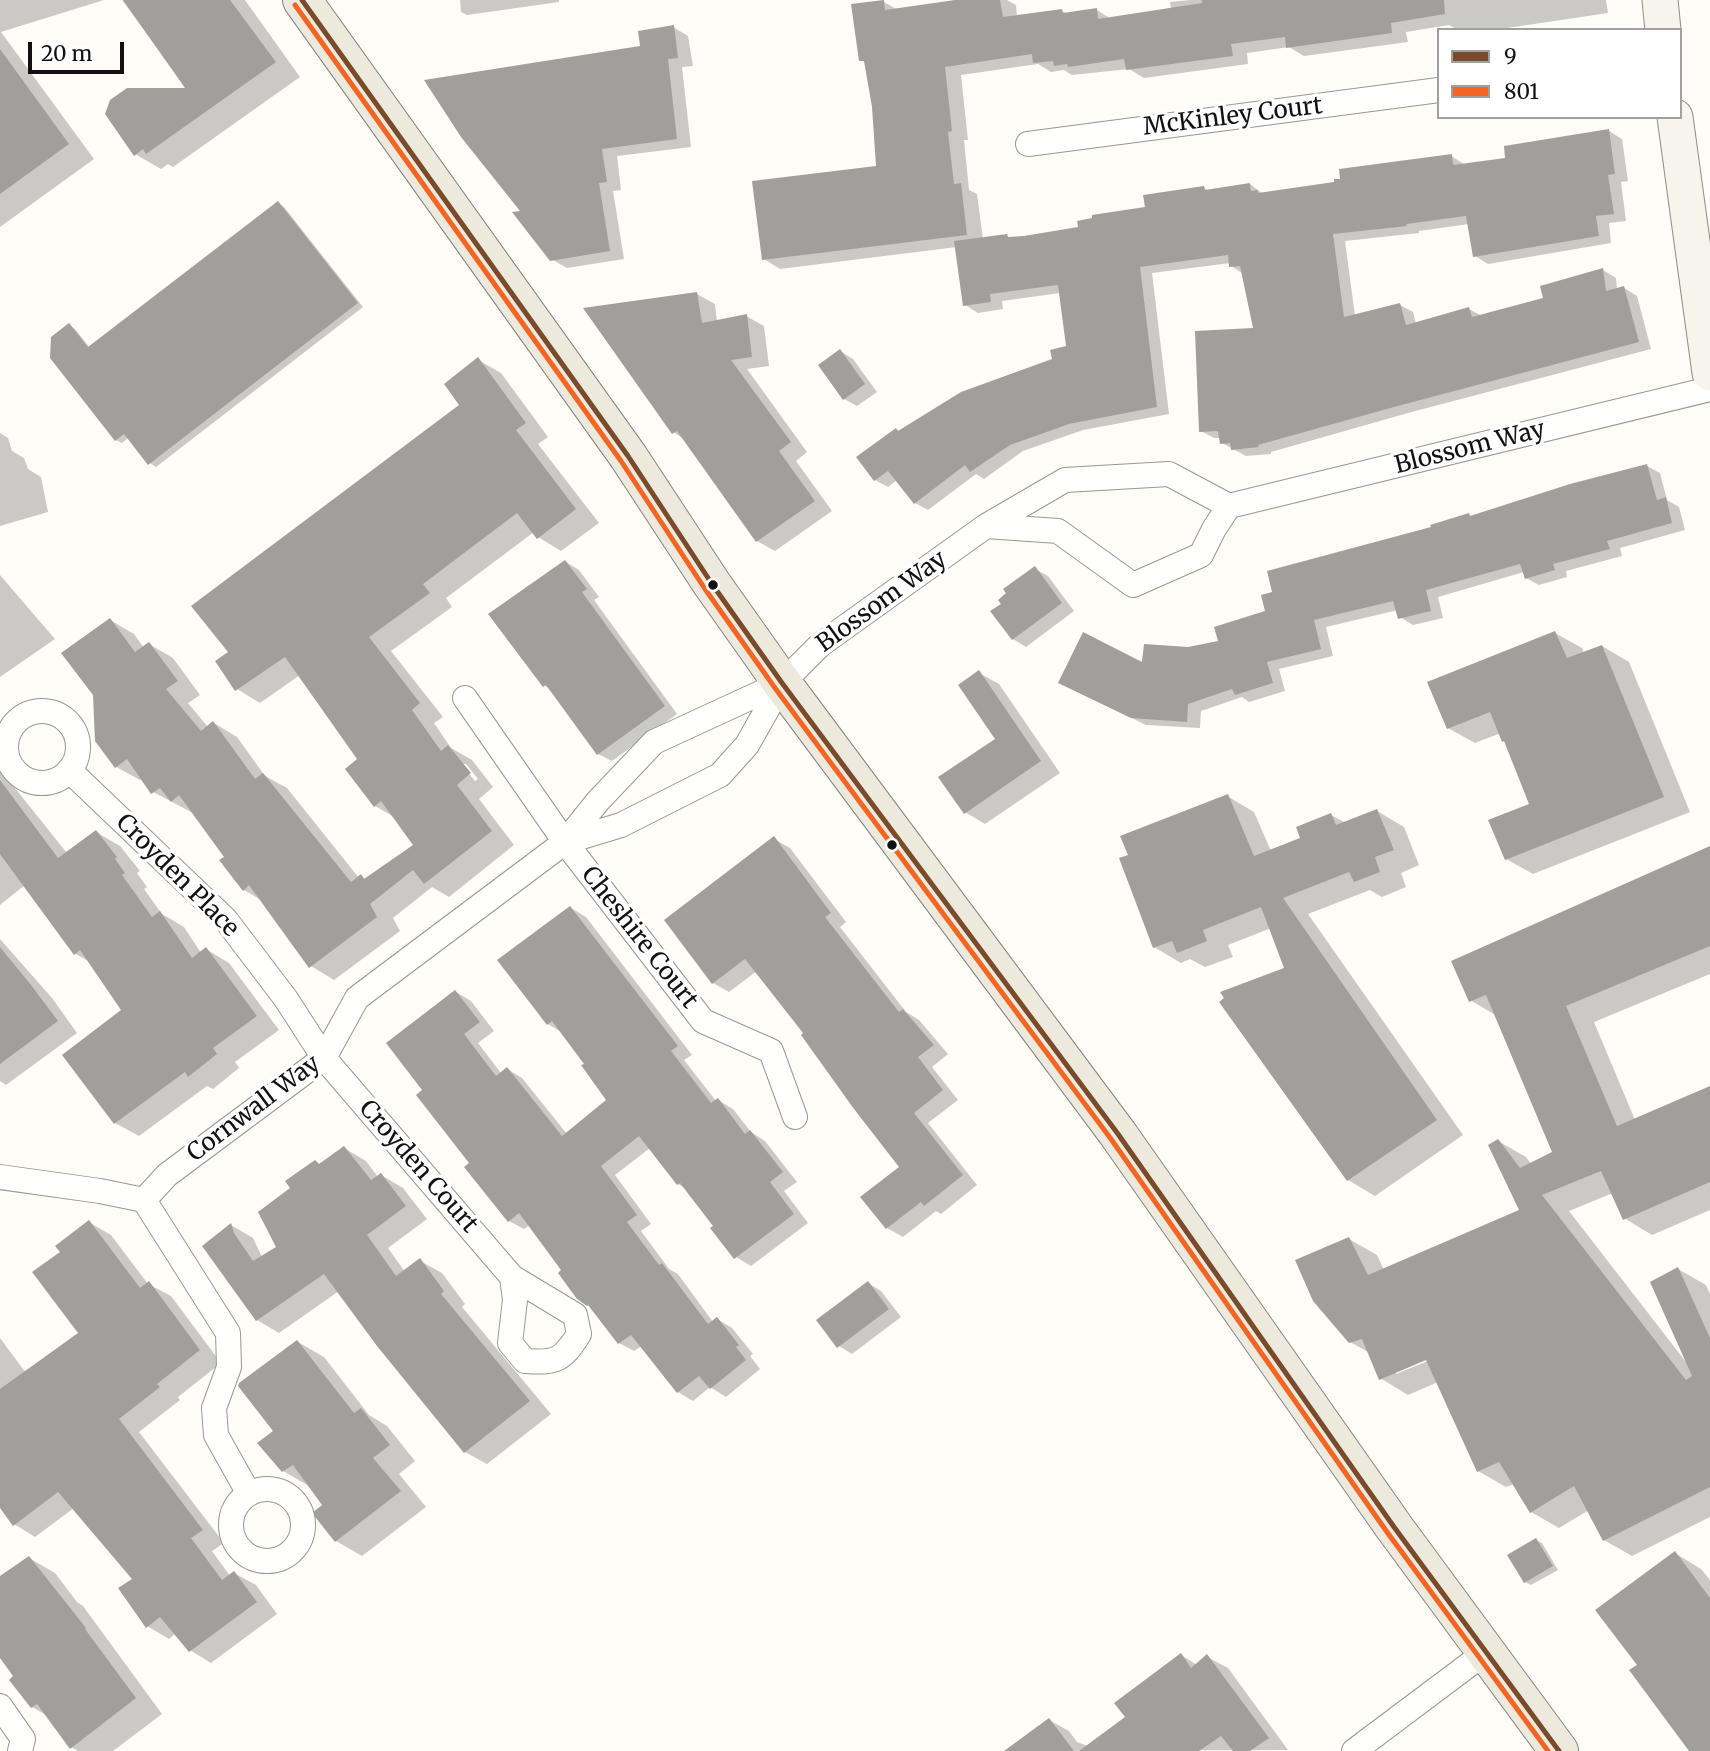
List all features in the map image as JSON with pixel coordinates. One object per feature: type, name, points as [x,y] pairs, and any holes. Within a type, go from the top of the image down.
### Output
[{"type":"main road","points":[[302,0],[628,456],[712,584],[782,683],[1134,1156],[1394,1527],[1559,1751]]},
{"type":"main road","points":[[1660,0],[1664,28]]},
{"type":"main road","points":[[1675,119],[1710,373]]},
{"type":"street","name":"McKinley Court","points":[[1028,144],[1437,90]]},
{"type":"street","name":"Blossom Way","points":[[782,683],[820,645],[986,526],[1065,480],[1170,474],[1229,506],[1710,389]]},
{"type":"street","points":[[986,526],[1058,530],[1133,584],[1201,555],[1214,528],[1229,506]]},
{"type":"street","name":"Cornwall Way","points":[[565,842],[621,825],[720,775],[747,745],[782,683]]},
{"type":"street","name":"Cornwall Way","points":[[144,1200],[167,1175],[324,1058],[356,998],[565,842],[598,801],[654,742],[782,683]]},
{"type":"street","name":"Cheshire Court","points":[[465,698],[565,842],[703,1021],[771,1051],[794,1117]]},
{"type":"street","name":"Croyden Place","points":[[69,771],[226,920],[286,999],[324,1058]]},
{"type":"street","name":"Croyden Court","points":[[324,1058],[512,1277]]},
{"type":"street","points":[[0,1177],[144,1200],[228,1333],[229,1367],[214,1408],[216,1435],[249,1494]]},
{"type":"street","points":[[1354,1751],[1486,1652]]},
{"type":"street","points":[[0,1706],[23,1739],[20,1751]]},
{"type":"building","points":[[123,0],[230,0],[276,62],[146,154],[143,149],[134,156],[105,114],[110,100],[127,88],[185,88]]},
{"type":"building","points":[[884,0],[885,10],[955,0],[1000,0],[1003,17],[1062,9],[1063,13],[1097,8],[1098,19],[1202,3],[1202,0],[1444,0],[1445,14],[1391,23],[1392,33],[1286,48],[1285,37],[1231,44],[1233,56],[1126,70],[1124,59],[1068,67],[1067,64],[1054,66],[1053,61],[1033,63],[1032,54],[945,67],[954,184],[961,183],[967,235],[762,260],[752,181],[876,166],[872,107],[864,61],[859,61],[851,4]]},
{"type":"building","points":[[674,25],[678,58],[668,59],[677,139],[602,149],[607,182],[599,183],[610,251],[550,261],[512,212],[520,211],[461,137],[424,80],[640,46],[638,31]]},
{"type":"building","points":[[0,49],[69,144],[0,194]]},
{"type":"building","points":[[1609,129],[1615,174],[1608,175],[1614,214],[1596,216],[1599,236],[1473,257],[1466,216],[1333,234],[1344,317],[1400,303],[1406,325],[1469,307],[1472,317],[1543,298],[1540,286],[1603,268],[1606,291],[1624,286],[1639,342],[1394,407],[1258,445],[1259,447],[1231,450],[1230,443],[1220,444],[1218,431],[1199,432],[1195,331],[1253,328],[1240,266],[1229,267],[1228,255],[1140,267],[1157,407],[1069,424],[1010,445],[970,472],[965,465],[914,504],[888,471],[874,481],[856,457],[896,428],[898,431],[961,392],[1052,359],[1050,350],[1066,346],[1058,285],[990,294],[991,302],[963,306],[954,241],[1007,234],[1008,237],[1024,236],[1078,227],[1077,221],[1092,218],[1092,215],[1145,207],[1143,195],[1204,186],[1205,190],[1250,183],[1251,191],[1258,190],[1258,193],[1334,182],[1334,179],[1340,179],[1339,169],[1452,154],[1453,165],[1505,158],[1504,146]]},
{"type":"building","points":[[278,201],[358,303],[148,465],[124,434],[115,441],[50,358],[51,337],[69,323],[88,347]]},
{"type":"building","points":[[697,292],[702,323],[747,314],[752,357],[731,360],[791,442],[779,451],[815,501],[756,542],[677,431],[672,434],[583,308]]},
{"type":"building","points":[[840,349],[865,384],[843,400],[818,365]]},
{"type":"building","points":[[478,357],[526,423],[516,430],[576,509],[537,539],[517,513],[423,584],[430,593],[369,637],[420,703],[412,710],[441,751],[448,745],[471,773],[457,785],[492,831],[424,884],[413,870],[370,904],[377,917],[309,968],[249,885],[243,891],[219,860],[224,857],[179,795],[171,802],[160,788],[151,794],[127,759],[115,768],[95,741],[93,695],[61,653],[110,618],[135,652],[149,642],[178,681],[166,689],[201,731],[213,721],[255,779],[263,773],[351,882],[361,874],[364,879],[413,845],[381,801],[374,807],[345,769],[357,759],[285,657],[235,691],[215,661],[228,652],[191,606],[459,405],[444,384]]},
{"type":"building","points":[[1647,464],[1657,500],[1666,497],[1672,523],[1607,541],[1610,549],[1553,564],[1555,570],[1525,579],[1520,564],[1426,590],[1431,611],[1398,619],[1393,601],[1314,620],[1321,649],[1267,662],[1273,683],[1235,695],[1232,689],[1188,704],[1187,722],[1131,718],[1058,683],[1083,632],[1142,662],[1144,644],[1188,647],[1218,641],[1214,627],[1265,611],[1261,595],[1272,592],[1267,571]]},
{"type":"building","points":[[565,560],[587,589],[582,592],[665,706],[597,755],[546,685],[543,687],[488,614]]},
{"type":"building","points":[[1035,566],[1062,603],[1012,640],[990,611],[1001,604],[998,600],[1006,593],[1003,589]]},
{"type":"building","points":[[1555,631],[1567,658],[1602,645],[1664,797],[1505,860],[1488,820],[1529,804],[1504,741],[1502,742],[1490,712],[1447,729],[1427,682]]},
{"type":"building","points":[[979,670],[1041,761],[964,814],[938,777],[995,739],[958,685]]},
{"type":"building","points":[[0,780],[58,858],[96,830],[117,857],[115,859],[125,873],[122,875],[152,917],[160,911],[192,958],[206,947],[257,1016],[213,1048],[217,1054],[188,1077],[185,1072],[114,1124],[62,1055],[121,1010],[80,950],[74,955],[0,854]]},
{"type":"building","points":[[1228,794],[1254,856],[1300,838],[1296,827],[1331,813],[1336,825],[1377,809],[1394,850],[1375,857],[1380,872],[1354,882],[1349,872],[1283,898],[1437,1120],[1347,1181],[1219,1002],[1224,998],[1220,992],[1284,968],[1261,907],[1203,930],[1207,941],[1177,953],[1172,941],[1153,948],[1119,858],[1128,855],[1120,836]]},
{"type":"building","points":[[774,836],[831,913],[825,917],[899,1012],[903,1009],[934,1045],[918,1057],[943,1090],[914,1113],[963,1175],[924,1206],[921,1202],[886,1229],[860,1197],[899,1167],[854,1109],[801,1035],[803,1033],[745,959],[712,984],[664,920]]},
{"type":"building","points":[[1710,846],[1710,946],[1566,1006],[1617,1126],[1710,1086],[1710,1182],[1623,1220],[1601,1171],[1542,1195],[1686,1380],[1692,1376],[1650,1282],[1678,1267],[1710,1338],[1710,1487],[1603,1541],[1574,1486],[1530,1513],[1499,1462],[1477,1472],[1426,1360],[1379,1380],[1362,1339],[1349,1343],[1313,1301],[1295,1260],[1349,1237],[1368,1275],[1519,1210],[1488,1145],[1498,1139],[1520,1168],[1552,1152],[1486,995],[1469,1002],[1451,961]]},
{"type":"building","points":[[570,906],[678,1046],[671,1051],[711,1103],[718,1098],[745,1134],[750,1130],[783,1172],[770,1182],[794,1214],[734,1259],[680,1183],[677,1185],[639,1136],[601,1166],[637,1215],[627,1222],[659,1265],[662,1263],[708,1324],[717,1317],[739,1345],[736,1347],[746,1360],[710,1389],[699,1376],[677,1393],[631,1335],[618,1344],[588,1305],[577,1299],[558,1273],[561,1270],[519,1213],[508,1222],[464,1167],[469,1163],[416,1095],[422,1090],[386,1043],[455,990],[480,1022],[464,1034],[496,1076],[507,1067],[562,1136],[606,1100],[581,1065],[584,1064],[552,1021],[547,1025],[497,960]]},
{"type":"building","points":[[0,947],[58,1021],[0,1064]]},
{"type":"building","points":[[344,1146],[371,1180],[381,1173],[406,1206],[367,1235],[396,1276],[420,1258],[444,1291],[441,1294],[530,1401],[464,1453],[377,1346],[324,1274],[256,1321],[202,1246],[231,1223],[234,1233],[253,1261],[276,1247],[258,1212],[290,1188],[285,1181],[315,1160],[319,1164]]},
{"type":"building","points":[[89,1220],[140,1288],[149,1281],[200,1350],[157,1384],[160,1387],[119,1419],[203,1530],[191,1538],[222,1580],[234,1571],[257,1602],[189,1652],[160,1617],[146,1628],[118,1588],[132,1579],[58,1492],[13,1526],[0,1508],[0,1389],[78,1333],[32,1272],[60,1252],[55,1246]]},
{"type":"building","points":[[868,1281],[889,1309],[837,1348],[816,1320]]},
{"type":"building","points":[[297,1340],[354,1413],[361,1408],[390,1445],[373,1458],[401,1491],[335,1542],[312,1513],[322,1505],[293,1465],[282,1472],[257,1443],[273,1431],[238,1386]]},
{"type":"building","points":[[1536,1538],[1553,1566],[1524,1583],[1507,1555]]},
{"type":"building","points":[[1675,1551],[1710,1598],[1710,1751],[1689,1751],[1629,1670],[1637,1665],[1595,1610]]},
{"type":"building","points":[[29,1556],[86,1628],[136,1698],[70,1749],[37,1704],[31,1708],[9,1680],[13,1676],[0,1658],[0,1576]]},
{"type":"building","points":[[1181,1653],[1191,1668],[1207,1654],[1269,1738],[1250,1751],[1233,1751],[1221,1736],[1199,1751],[1079,1751],[1125,1717],[1114,1703]]},
{"type":"building","points":[[1049,1718],[1074,1751],[1004,1751]]},
{"type":"transit line","name":"9","points":[[302,0],[628,456],[712,584],[782,683],[1118,1134],[1394,1527],[1559,1751]]},
{"type":"transit line","name":"801","points":[[295,5],[621,461],[705,589],[775,688],[1111,1139],[1387,1532],[1548,1751]]}]
